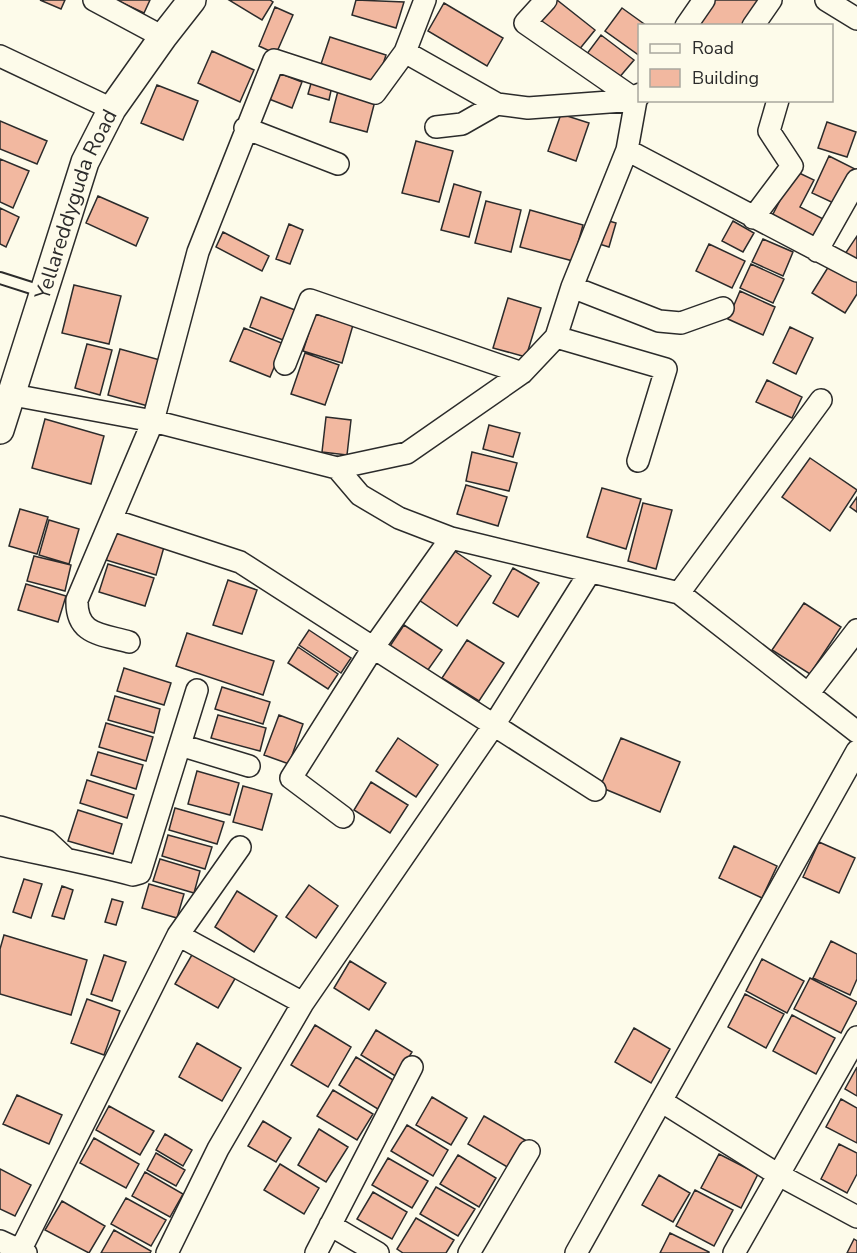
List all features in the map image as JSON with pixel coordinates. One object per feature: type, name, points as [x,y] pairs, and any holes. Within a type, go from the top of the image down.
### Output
[{"type":"street","points":[[94,0],[163,37]]},
{"type":"street","name":"Yellareddyguda Road","points":[[0,430],[13,395],[85,162],[112,109],[192,0]]},
{"type":"street","points":[[129,642],[86,629],[77,617],[77,600],[153,421],[198,252],[245,128],[274,60],[375,93],[405,52],[425,0]]},
{"type":"street","points":[[546,0],[525,23],[638,97]]},
{"type":"street","points":[[687,24],[704,0]]},
{"type":"street","points":[[754,24],[771,0]]},
{"type":"street","points":[[826,0],[857,19]]},
{"type":"street","points":[[405,52],[497,104],[528,108],[638,97]]},
{"type":"street","points":[[0,56],[112,109]]},
{"type":"street","points":[[13,395],[153,421],[337,468],[407,453],[522,373],[556,337],[572,287],[627,150],[638,97]]},
{"type":"street","points":[[753,218],[792,166],[769,131],[777,102]]},
{"type":"street","points":[[436,127],[462,124],[497,104]]},
{"type":"street","points":[[245,128],[338,164]]},
{"type":"street","points":[[627,150],[857,272]]},
{"type":"street","points":[[817,251],[857,180]]},
{"type":"street","points":[[572,287],[659,321],[681,323],[723,308]]},
{"type":"street","points":[[285,363],[310,300],[522,373]]},
{"type":"street","points":[[556,337],[666,369],[638,461]]},
{"type":"street","points":[[679,593],[821,400]]},
{"type":"street","points":[[337,468],[360,495],[399,518],[451,538],[679,593],[857,732]]},
{"type":"street","points":[[112,519],[240,562],[595,790]]},
{"type":"street","points":[[343,817],[291,778],[373,648],[451,538]]},
{"type":"street","points":[[167,1253],[218,1149],[303,1003],[494,725],[590,572]]},
{"type":"street","points":[[808,694],[857,630]]},
{"type":"street","points":[[0,845],[44,856],[64,857],[132,875],[140,873],[197,690]]},
{"type":"street","points":[[180,745],[249,766]]},
{"type":"street","points":[[576,1253],[857,751]]},
{"type":"street","points":[[0,827],[47,841],[64,857]]},
{"type":"street","points":[[0,1241],[22,1252],[178,935],[240,847]]},
{"type":"street","points":[[178,935],[303,1003]]},
{"type":"street","points":[[734,1253],[857,1037]]},
{"type":"street","points":[[316,1253],[412,1067]]},
{"type":"street","points":[[661,1101],[777,1174],[857,1217]]},
{"type":"street","points":[[469,1253],[529,1151]]},
{"type":"street","points":[[330,1225],[378,1253]]},
{"type":"lane","points":[[0,278],[45,292]]},
{"type":"building","points":[[40,0],[65,0],[61,9]]},
{"type":"building","points":[[116,0],[150,0],[144,13]]},
{"type":"building","points":[[229,0],[270,0],[273,2],[262,20]]},
{"type":"building","points":[[356,0],[404,2],[396,28],[352,15]]},
{"type":"building","points":[[550,0],[557,0],[595,30],[578,51],[536,19]]},
{"type":"building","points":[[713,0],[761,0],[743,24],[702,24],[698,21]]},
{"type":"building","points":[[444,3],[503,38],[487,66],[428,31]]},
{"type":"building","points":[[275,7],[293,15],[276,54],[259,46]]},
{"type":"building","points":[[622,8],[644,24],[638,24],[638,55],[605,31]]},
{"type":"building","points":[[601,35],[634,60],[618,79],[586,55]]},
{"type":"building","points":[[330,37],[386,55],[377,83],[321,64]]},
{"type":"building","points":[[212,51],[254,70],[240,102],[198,83]]},
{"type":"building","points":[[279,73],[302,82],[292,108],[269,99]]},
{"type":"building","points":[[312,80],[332,86],[329,100],[308,94]]},
{"type":"building","points":[[157,85],[198,101],[183,140],[141,123]]},
{"type":"building","points":[[339,87],[376,97],[367,132],[330,122]]},
{"type":"building","points":[[561,114],[589,123],[576,161],[548,151]]},
{"type":"building","points":[[0,121],[47,141],[37,164],[0,149]]},
{"type":"building","points":[[827,122],[856,132],[847,157],[818,148]]},
{"type":"building","points":[[416,141],[453,151],[439,202],[402,193]]},
{"type":"building","points":[[829,156],[857,170],[840,206],[812,193]]},
{"type":"building","points":[[0,159],[29,171],[13,208],[0,202]]},
{"type":"building","points":[[795,171],[814,180],[800,207],[829,222],[817,246],[769,222]]},
{"type":"building","points":[[454,184],[481,192],[469,237],[441,230]]},
{"type":"building","points":[[98,196],[148,218],[136,246],[86,223]]},
{"type":"building","points":[[486,201],[521,210],[511,252],[475,243]]},
{"type":"building","points":[[0,208],[19,217],[6,247],[0,244]]},
{"type":"building","points":[[530,210],[583,225],[573,261],[520,247]]},
{"type":"building","points":[[602,219],[616,223],[609,247],[596,243]]},
{"type":"building","points":[[733,221],[754,233],[743,252],[722,241]]},
{"type":"building","points":[[289,224],[303,230],[290,264],[276,259]]},
{"type":"building","points":[[223,232],[269,256],[262,271],[216,247]]},
{"type":"building","points":[[857,236],[857,266],[843,257]]},
{"type":"building","points":[[763,239],[793,252],[783,276],[752,262]]},
{"type":"building","points":[[709,244],[745,261],[732,288],[696,271]]},
{"type":"building","points":[[832,261],[857,276],[857,294],[845,313],[812,293]]},
{"type":"building","points":[[751,264],[784,279],[773,303],[740,288]]},
{"type":"building","points":[[74,285],[121,296],[109,344],[62,333]]},
{"type":"building","points":[[740,291],[775,307],[763,335],[728,319]]},
{"type":"building","points":[[261,297],[295,310],[283,340],[250,327]]},
{"type":"building","points":[[508,298],[541,308],[526,357],[493,348]]},
{"type":"building","points":[[315,314],[353,325],[342,363],[303,351]]},
{"type":"building","points":[[790,327],[813,338],[796,374],[773,363]]},
{"type":"building","points":[[244,328],[284,344],[270,377],[230,361]]},
{"type":"building","points":[[87,344],[112,350],[100,395],[75,388]]},
{"type":"building","points":[[120,349],[160,360],[148,406],[108,395]]},
{"type":"building","points":[[305,353],[339,365],[325,405],[291,394]]},
{"type":"building","points":[[767,380],[802,397],[792,418],[756,402]]},
{"type":"building","points":[[326,417],[351,420],[347,455],[322,452]]},
{"type":"building","points":[[45,419],[104,436],[91,484],[32,468]]},
{"type":"building","points":[[489,425],[520,433],[513,457],[483,449]]},
{"type":"building","points":[[472,452],[517,463],[509,491],[466,481]]},
{"type":"building","points":[[810,458],[857,490],[830,531],[782,497]]},
{"type":"building","points":[[466,485],[507,497],[498,526],[457,514]]},
{"type":"building","points":[[602,488],[641,499],[626,549],[587,537]]},
{"type":"building","points":[[857,497],[857,512],[850,507]]},
{"type":"building","points":[[643,503],[672,510],[656,569],[628,561]]},
{"type":"building","points":[[20,509],[48,517],[37,554],[9,546]]},
{"type":"building","points":[[49,520],[79,529],[69,564],[39,555]]},
{"type":"building","points":[[115,532],[164,547],[156,575],[106,560]]},
{"type":"building","points":[[453,550],[491,576],[457,626],[419,600]]},
{"type":"building","points":[[34,556],[71,565],[65,591],[27,581]]},
{"type":"building","points":[[108,564],[154,578],[145,606],[99,592]]},
{"type":"building","points":[[513,568],[539,583],[518,617],[493,603]]},
{"type":"building","points":[[228,580],[257,590],[242,634],[213,625]]},
{"type":"building","points":[[26,584],[66,596],[58,622],[18,610]]},
{"type":"building","points":[[804,603],[841,627],[810,674],[772,650]]},
{"type":"building","points":[[404,625],[442,650],[425,674],[388,649]]},
{"type":"building","points":[[309,630],[351,658],[341,673],[299,645]]},
{"type":"building","points":[[187,633],[274,661],[263,695],[176,666]]},
{"type":"building","points":[[467,640],[504,663],[479,701],[442,678]]},
{"type":"building","points":[[298,647],[338,674],[328,689],[288,663]]},
{"type":"building","points":[[124,668],[171,683],[164,705],[117,691]]},
{"type":"building","points":[[222,687],[270,702],[263,724],[215,709]]},
{"type":"building","points":[[115,696],[160,709],[154,733],[108,720]]},
{"type":"building","points":[[218,715],[266,728],[260,751],[211,738]]},
{"type":"building","points":[[279,715],[303,724],[289,764],[264,755]]},
{"type":"building","points":[[106,723],[153,737],[146,761],[99,747]]},
{"type":"building","points":[[398,738],[438,765],[416,797],[376,771]]},
{"type":"building","points":[[621,738],[680,762],[660,812],[600,787]]},
{"type":"building","points":[[98,752],[143,765],[136,789],[91,775]]},
{"type":"building","points":[[197,771],[239,783],[230,815],[188,804]]},
{"type":"building","points":[[87,780],[134,795],[127,818],[80,803]]},
{"type":"building","points":[[371,782],[408,805],[390,833],[354,810]]},
{"type":"building","points":[[243,786],[272,794],[262,830],[233,822]]},
{"type":"building","points":[[175,808],[224,822],[217,844],[169,830]]},
{"type":"building","points":[[78,810],[122,824],[113,854],[68,841]]},
{"type":"building","points":[[168,835],[212,847],[205,869],[162,856]]},
{"type":"building","points":[[819,842],[855,858],[839,893],[803,877]]},
{"type":"building","points":[[734,846],[777,866],[762,898],[719,878]]},
{"type":"building","points":[[160,859],[200,871],[194,893],[153,881]]},
{"type":"building","points":[[24,879],[42,884],[31,918],[13,912]]},
{"type":"building","points":[[149,884],[184,894],[177,918],[142,908]]},
{"type":"building","points":[[309,885],[338,906],[316,938],[286,917]]},
{"type":"building","points":[[62,886],[73,890],[64,919],[52,916]]},
{"type":"building","points":[[237,891],[277,916],[254,952],[215,927]]},
{"type":"building","points":[[112,899],[123,902],[116,925],[105,922]]},
{"type":"building","points":[[4,935],[87,960],[71,1015],[0,994],[0,949]]},
{"type":"building","points":[[831,941],[857,954],[857,979],[850,995],[813,978]]},
{"type":"building","points":[[193,953],[236,977],[218,1008],[175,984]]},
{"type":"building","points":[[104,955],[126,962],[112,1001],[91,994]]},
{"type":"building","points":[[762,959],[804,981],[787,1013],[746,991]]},
{"type":"building","points":[[350,961],[386,983],[369,1010],[334,988]]},
{"type":"building","points":[[810,978],[857,1002],[841,1033],[794,1009]]},
{"type":"building","points":[[745,994],[784,1014],[766,1048],[728,1027]]},
{"type":"building","points":[[87,999],[120,1011],[104,1055],[71,1043]]},
{"type":"building","points":[[792,1015],[835,1038],[816,1074],[773,1051]]},
{"type":"building","points":[[315,1025],[351,1047],[328,1087],[291,1065]]},
{"type":"building","points":[[634,1028],[670,1049],[651,1083],[615,1062]]},
{"type":"building","points":[[376,1030],[412,1052],[397,1077],[361,1055]]},
{"type":"building","points":[[197,1043],[241,1068],[222,1101],[179,1077]]},
{"type":"building","points":[[356,1057],[398,1083],[381,1111],[339,1085]]},
{"type":"building","points":[[857,1067],[857,1096],[845,1089]]},
{"type":"building","points":[[333,1090],[373,1114],[357,1140],[317,1116]]},
{"type":"building","points":[[17,1095],[62,1115],[49,1144],[3,1124]]},
{"type":"building","points":[[432,1097],[467,1118],[451,1145],[416,1125]]},
{"type":"building","points":[[841,1099],[857,1108],[857,1143],[826,1127]]},
{"type":"building","points":[[109,1106],[154,1131],[140,1155],[96,1130]]},
{"type":"building","points":[[484,1116],[525,1140],[509,1168],[468,1144]]},
{"type":"building","points":[[263,1121],[291,1138],[276,1162],[248,1146]]},
{"type":"building","points":[[407,1125],[448,1150],[433,1176],[391,1151]]},
{"type":"building","points":[[319,1129],[348,1147],[326,1182],[298,1165]]},
{"type":"building","points":[[165,1134],[192,1150],[183,1166],[156,1150]]},
{"type":"building","points":[[94,1138],[139,1164],[126,1188],[80,1163]]},
{"type":"building","points":[[839,1144],[857,1153],[857,1174],[847,1193],[821,1179]]},
{"type":"building","points":[[156,1153],[185,1170],[176,1186],[147,1170]]},
{"type":"building","points":[[719,1154],[758,1174],[741,1208],[701,1188]]},
{"type":"building","points":[[458,1155],[496,1178],[479,1207],[440,1184]]},
{"type":"building","points":[[388,1158],[428,1181],[412,1208],[372,1185]]},
{"type":"building","points":[[280,1164],[319,1188],[304,1214],[264,1190]]},
{"type":"building","points":[[0,1169],[31,1185],[15,1216],[0,1209]]},
{"type":"building","points":[[145,1172],[183,1194],[170,1217],[132,1196]]},
{"type":"building","points":[[659,1175],[690,1193],[673,1222],[642,1205]]},
{"type":"building","points":[[436,1187],[475,1209],[458,1236],[420,1214]]},
{"type":"building","points":[[695,1190],[733,1210],[714,1246],[676,1226]]},
{"type":"building","points":[[373,1192],[407,1212],[392,1239],[357,1219]]},
{"type":"building","points":[[126,1198],[166,1220],[151,1246],[111,1224]]},
{"type":"building","points":[[62,1201],[105,1226],[89,1253],[45,1230]]},
{"type":"building","points":[[416,1218],[454,1240],[446,1253],[403,1253],[397,1249]]},
{"type":"building","points":[[114,1230],[151,1251],[150,1253],[101,1253]]},
{"type":"building","points":[[670,1233],[709,1252],[709,1253],[660,1253]]},
{"type":"building","points":[[854,1239],[857,1241],[857,1253],[847,1253]]}]
